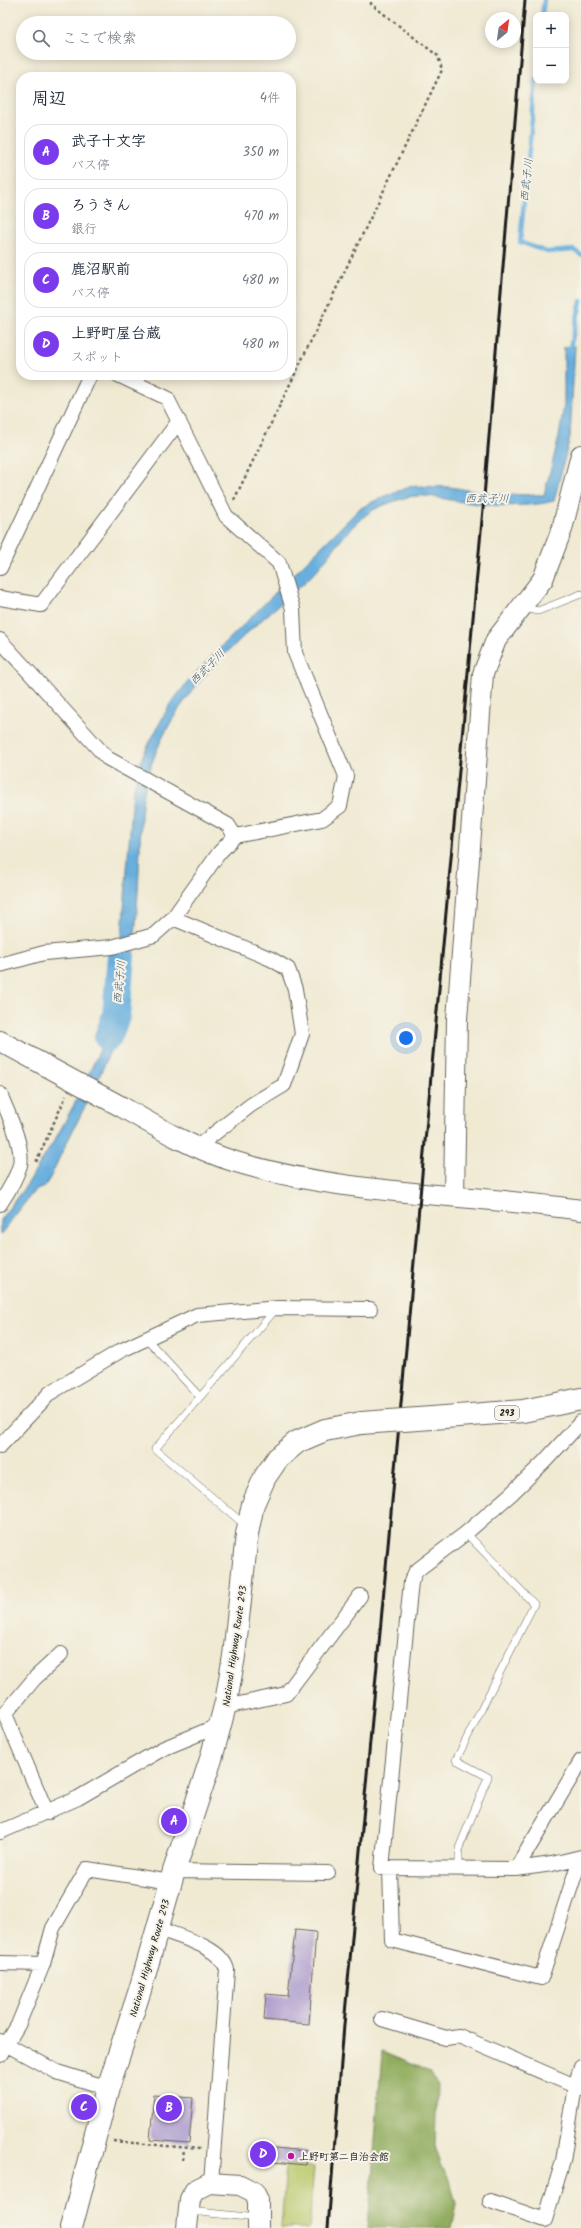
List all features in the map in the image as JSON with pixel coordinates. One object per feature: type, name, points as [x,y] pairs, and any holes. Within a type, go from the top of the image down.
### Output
[{"type":"highway","name":"National Highway Route 293","points":[[71,2228],[108,2088],[159,1929],[172,1876],[223,1716],[234,1656],[248,1528],[253,1504],[265,1477],[278,1458],[297,1442],[325,1430],[361,1423],[522,1411],[581,1399]]},
{"type":"street","points":[[0,568],[88,380]]},
{"type":"street","points":[[0,965],[44,953],[119,945],[154,935],[173,918],[219,853],[235,836],[322,819],[340,806],[346,776],[295,653],[293,609],[279,563],[226,516],[168,398],[129,380]]},
{"type":"street","points":[[0,598],[41,605],[179,421]]},
{"type":"street","points":[[454,1196],[457,1019],[483,674],[496,640],[522,608],[542,579],[562,529],[581,455]]},
{"type":"street","points":[[0,640],[107,758],[228,825],[235,836]]},
{"type":"street","points":[[173,918],[270,959],[288,969],[295,989],[302,1034],[284,1085],[251,1105],[197,1147]]},
{"type":"street","points":[[0,1041],[197,1147],[235,1162],[293,1177],[354,1186],[581,1210]]},
{"type":"street","points":[[0,1094],[14,1131],[20,1164],[11,1186],[0,1204]]},
{"type":"street","points":[[0,1446],[50,1393],[120,1351],[197,1314],[278,1308],[370,1309]]},
{"type":"street","points":[[390,1868],[392,1940],[541,1978],[578,1865],[552,1864],[516,1869],[459,1869],[390,1868],[382,1868],[411,1582],[416,1571],[466,1533],[544,1462],[581,1422]]},
{"type":"street","points":[[0,1832],[78,1798],[162,1749],[223,1716],[286,1694],[360,1596]]},
{"type":"street","points":[[47,1812],[5,1714],[35,1678],[61,1654]]},
{"type":"street","points":[[516,1869],[581,1761]]},
{"type":"street","points":[[108,2088],[57,2072],[2,2047],[18,2025],[43,1964],[53,1928],[87,1870],[172,1876],[328,1873]]},
{"type":"street","points":[[159,1929],[217,1953],[226,1963],[227,1970],[211,2183]]},
{"type":"street","points":[[0,1963],[43,1964]]},
{"type":"street","points":[[382,2019],[446,2038],[459,2036],[578,2087]]},
{"type":"street","points":[[490,2201],[545,2220],[563,2161],[581,2067]]},
{"type":"street","points":[[187,2219],[195,2190],[202,2185],[211,2183],[240,2185],[254,2192],[258,2200],[258,2223]]},
{"type":"lane","points":[[522,608],[538,611],[581,594]]},
{"type":"lane","points":[[248,1528],[155,1449],[278,1308]]},
{"type":"lane","points":[[146,1338],[200,1397]]},
{"type":"lane","points":[[459,1869],[459,1848],[488,1777],[456,1760],[534,1604],[466,1533]]},
{"type":"lane","points":[[187,2219],[258,2223]]},
{"type":"path","points":[[296,371],[442,70],[438,56],[371,4],[370,0]]},
{"type":"path","points":[[226,516],[292,380]]},
{"type":"path","points":[[32,1168],[73,1080]]},
{"type":"path","points":[[113,2141],[214,2151]]},
{"type":"path","points":[[183,2160],[184,2148]]},
{"type":"green space","points":[[382,2052],[430,2072],[437,2084],[435,2146],[441,2164],[450,2180],[456,2204],[451,2228],[368,2228]]},
{"type":"green space","points":[[286,2165],[314,2167],[309,2228],[281,2228]]},
{"type":"water","points":[[575,346],[570,437],[554,501],[532,505],[496,505],[428,496],[416,496],[400,499],[372,511],[351,529],[324,562],[305,582],[226,653],[202,679],[181,706],[163,736],[150,769],[142,805],[135,942],[127,997],[121,1021],[104,1067],[50,1178],[44,1187],[34,1191],[0,1235],[0,1220],[28,1183],[57,1136],[76,1101],[103,1043],[117,1001],[133,791],[143,755],[170,704],[195,673],[359,509],[382,497],[412,486],[450,487],[491,494],[544,495],[559,437],[564,405],[564,347]]},
{"type":"building","points":[[295,1930],[316,1932],[309,2024],[264,2020],[266,1994],[288,1996]]},
{"type":"building","points":[[154,2095],[193,2098],[189,2143],[150,2140]]},
{"type":"building","points":[[252,2146],[307,2151],[306,2165],[252,2160]]},
{"type":"waterway","name":"西武子川","points":[[542,12],[544,0]]},
{"type":"waterway","name":"西武子川","points":[[536,84],[520,242],[547,252],[574,250],[581,255]]},
{"type":"waterway","name":"西武子川","points":[[569,352],[581,301]]},
{"type":"waterway","name":"西武子川","points":[[108,1037],[116,1016],[121,956]]},
{"type":"railway","points":[[328,2228],[344,2025],[483,509],[525,0]]},
{"type":"place","name":"武子十文字","points":[[174,1821]]},
{"type":"place","name":"鹿沼駅前","points":[[84,2107]]},
{"type":"place","name":"ろうきん","points":[[169,2108]]},
{"type":"place","name":"上野町屋台蔵","points":[[263,2154]]},
{"type":"place","name":"上野町第二自治会館","points":[[291,2156]]}]
